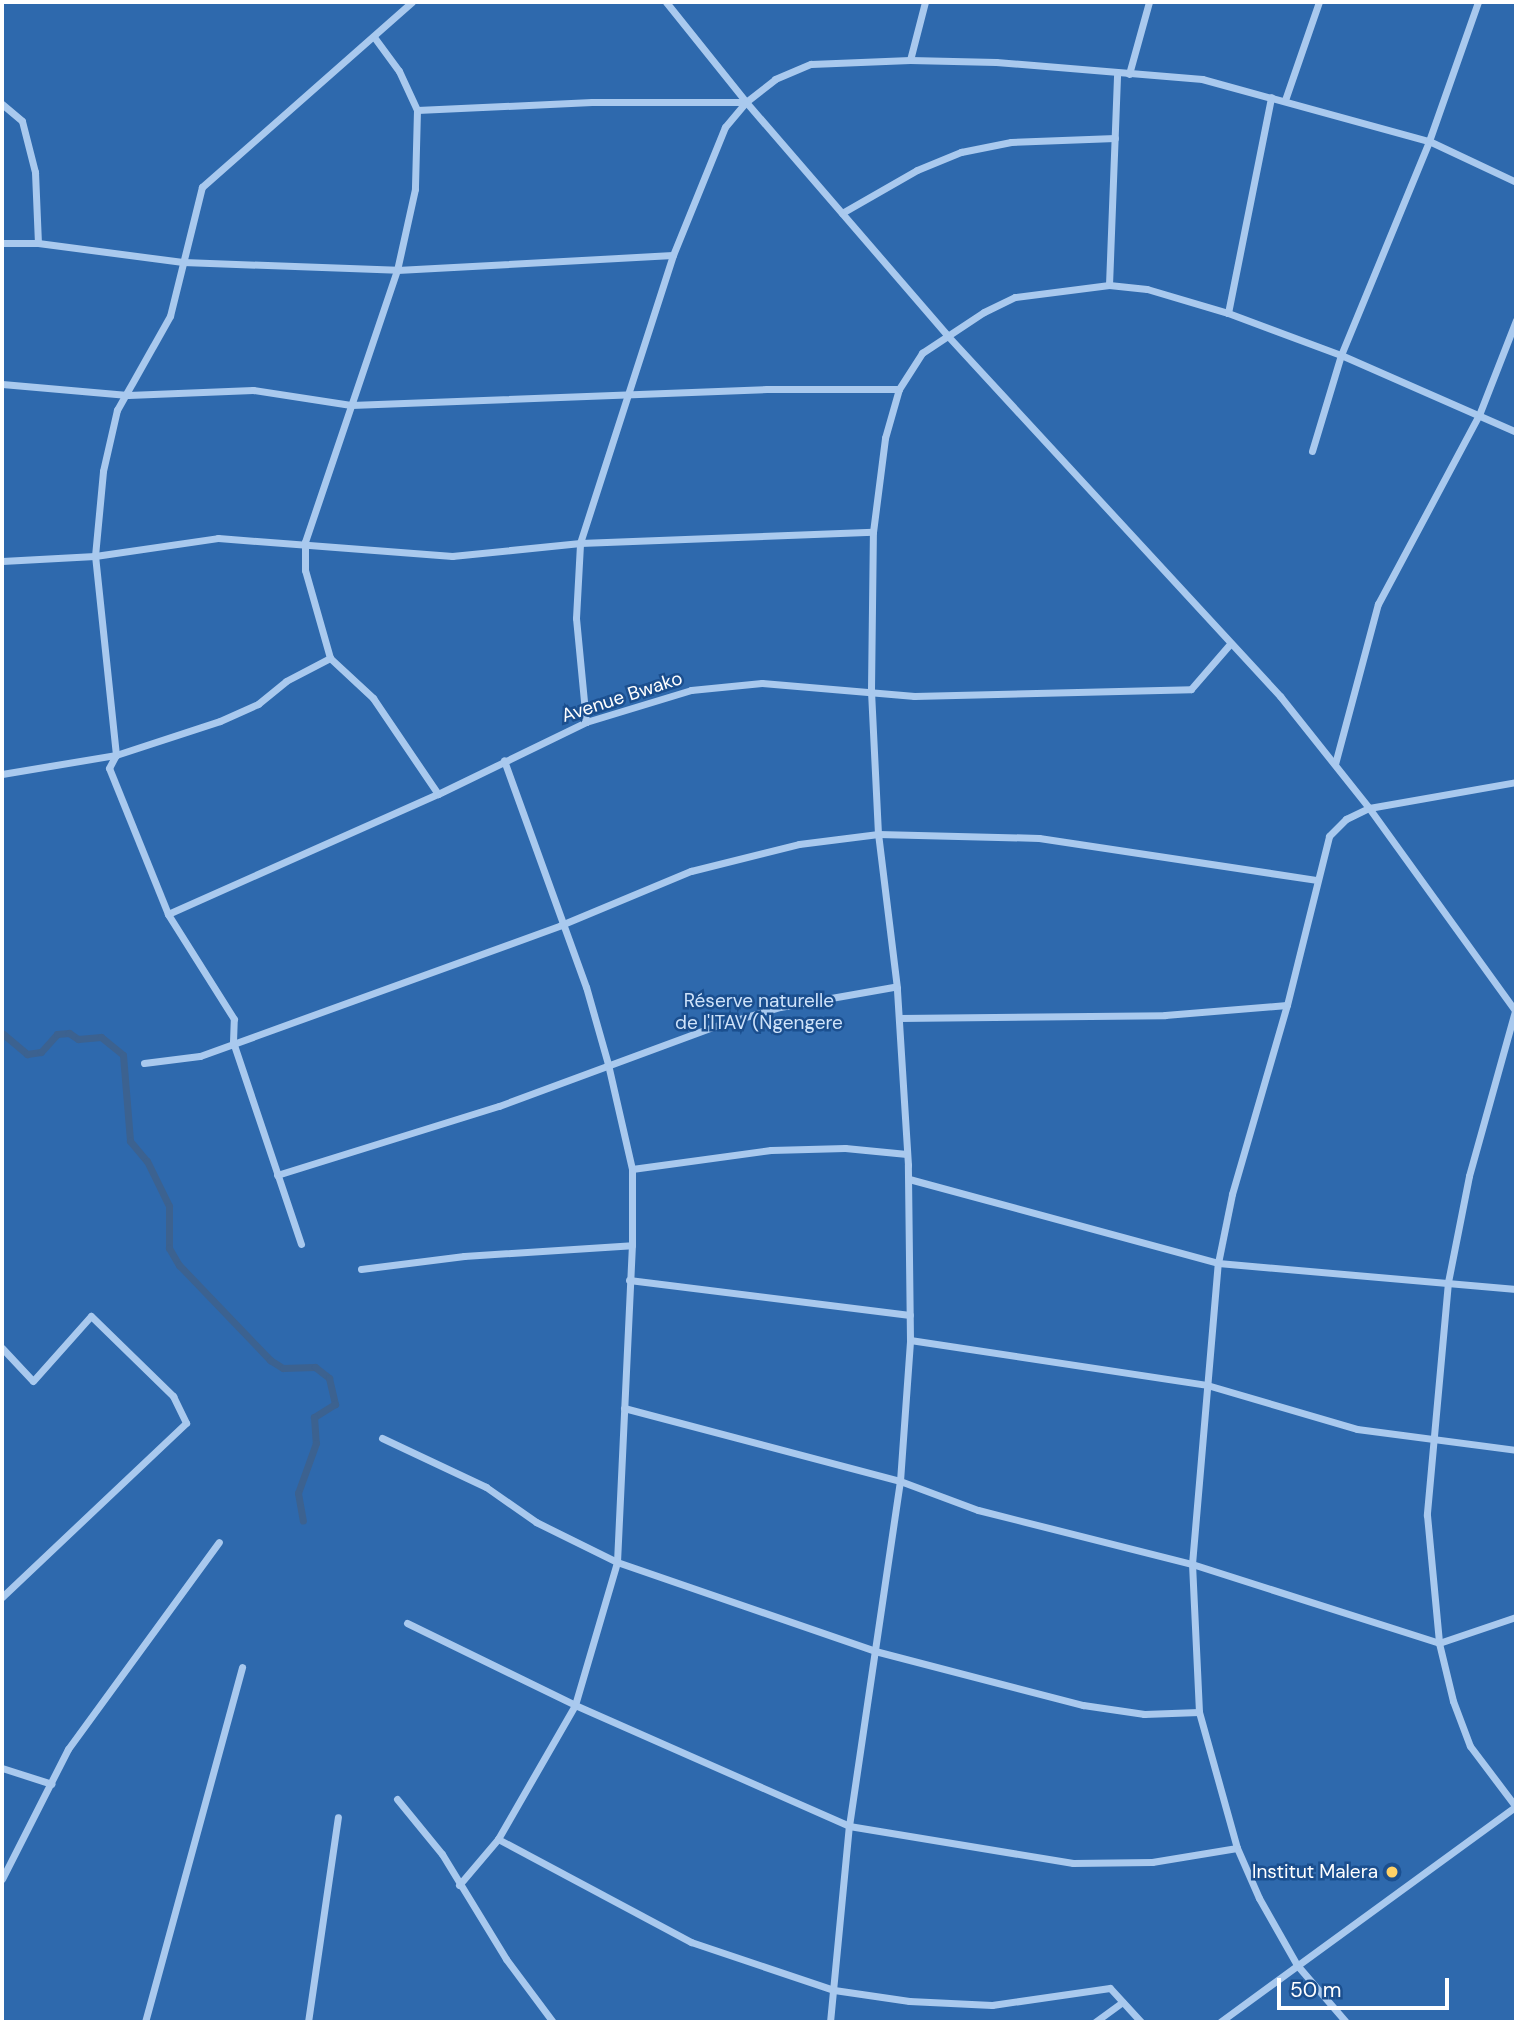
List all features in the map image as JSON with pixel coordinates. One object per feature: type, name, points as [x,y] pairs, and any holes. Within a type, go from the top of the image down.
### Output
[{"type":"street","points":[[301,1244],[233,1042],[234,1019],[168,914],[109,768],[116,755],[95,555],[103,471],[117,410],[128,395],[170,316],[202,187],[412,2]]},
{"type":"street","points":[[666,2],[746,102],[946,334],[1280,696],[1369,808],[1516,1011],[1469,1176],[1448,1282],[1427,1515],[1438,1643],[1470,1746],[1516,1806],[1220,2022]]},
{"type":"street","points":[[911,60],[925,2]]},
{"type":"street","points":[[1129,74],[1149,2]]},
{"type":"street","points":[[1285,100],[1320,2]]},
{"type":"street","points":[[1312,451],[1341,355],[1429,141],[1478,2]]},
{"type":"street","points":[[374,37],[399,71],[417,110],[415,189],[397,270],[305,542],[306,570],[330,658],[373,698],[438,794]]},
{"type":"street","points":[[586,722],[576,618],[580,543],[673,255],[725,127],[746,102],[775,79],[811,64],[911,60],[996,62],[1202,79],[1429,141],[1516,182]]},
{"type":"street","points":[[1109,285],[1117,74]]},
{"type":"street","points":[[1228,313],[1271,97]]},
{"type":"street","points":[[417,110],[592,102],[746,102]]},
{"type":"street","points":[[2,104],[22,121],[35,172],[38,243]]},
{"type":"street","points":[[842,213],[917,170],[961,152],[1011,142],[1115,138]]},
{"type":"street","points":[[2,243],[38,243],[183,262],[397,270],[673,255]]},
{"type":"street","points":[[830,2022],[849,1826],[900,1481],[910,1340],[909,1179],[899,1018],[878,834],[871,690],[873,532],[885,438],[899,389],[922,354],[946,334],[1015,297],[1109,285],[1147,289],[1228,313],[1341,355],[1516,432]]},
{"type":"street","points":[[1335,764],[1378,604],[1479,415],[1516,320]]},
{"type":"street","points":[[2,384],[128,395],[253,390],[351,405],[628,394],[899,389]]},
{"type":"street","points":[[2,561],[95,555],[218,538],[305,542],[452,556],[580,543],[873,532]]},
{"type":"street","name":"Avenue Bwako","points":[[168,914],[438,794],[586,722],[691,690],[762,683],[871,690],[914,696],[1191,689],[1230,644]]},
{"type":"street","points":[[2,774],[116,755],[220,721],[258,704],[330,658]]},
{"type":"street","points":[[459,1885],[498,1839],[575,1705],[617,1562],[632,1245],[632,1169],[608,1064],[586,987],[561,925],[504,760]]},
{"type":"street","points":[[1346,2022],[1297,1965],[1237,1848],[1199,1713],[1192,1564],[1218,1264],[1232,1194],[1287,1005],[1329,836],[1346,818],[1369,808],[1516,782]]},
{"type":"street","points":[[144,1063],[200,1056],[561,925],[691,871],[799,844],[878,834],[1039,838],[1316,880]]},
{"type":"street","points":[[277,1175],[499,1106],[608,1064],[780,1007],[894,988]]},
{"type":"street","points":[[899,1018],[1165,1015],[1287,1005]]},
{"type":"street","points":[[632,1169],[771,1150],[845,1149],[907,1154]]},
{"type":"street","points":[[909,1179],[1218,1264],[1516,1289]]},
{"type":"street","points":[[361,1269],[464,1256],[632,1245]]},
{"type":"street","points":[[629,1280],[910,1315]]},
{"type":"street","points":[[2,1348],[33,1381],[90,1316],[173,1396],[186,1423],[2,1597]]},
{"type":"street","points":[[910,1340],[1207,1385],[1357,1429],[1433,1436],[1516,1450]]},
{"type":"street","points":[[624,1408],[900,1481],[978,1510],[1192,1564],[1438,1643],[1516,1617]]},
{"type":"street","points":[[382,1438],[486,1487],[536,1522],[617,1562],[875,1651],[1083,1704],[1144,1714],[1199,1713]]},
{"type":"street","points":[[2,1879],[68,1749],[219,1542]]},
{"type":"street","points":[[407,1623],[575,1705],[849,1826],[1073,1863],[1152,1862],[1237,1848]]},
{"type":"street","points":[[145,2022],[242,1667]]},
{"type":"street","points":[[2,1768],[52,1784]]},
{"type":"street","points":[[397,1799],[442,1854],[459,1885],[553,2022]]},
{"type":"street","points":[[308,2022],[338,1817]]},
{"type":"street","points":[[498,1839],[691,1942],[834,1990],[909,2001],[992,2006],[1099,1987],[1110,1988],[1141,2022]]},
{"type":"street","points":[[1095,2022],[1123,2002]]},
{"type":"green space","name":"Réserve naturelle de l'ITAV (Ngengere","points":[[2,2],[1516,2],[1516,2022],[2,2022]]},
{"type":"waterway","points":[[2,1033],[27,1054],[41,1052],[57,1034],[69,1033],[78,1039],[101,1037],[123,1055],[130,1141],[147,1161],[169,1206],[169,1248],[179,1265],[270,1360],[283,1368],[315,1367],[329,1378],[335,1404],[314,1417],[316,1443],[298,1493],[303,1521]]},
{"type":"place","name":"Institut Malera","points":[[1392,1872]]}]
